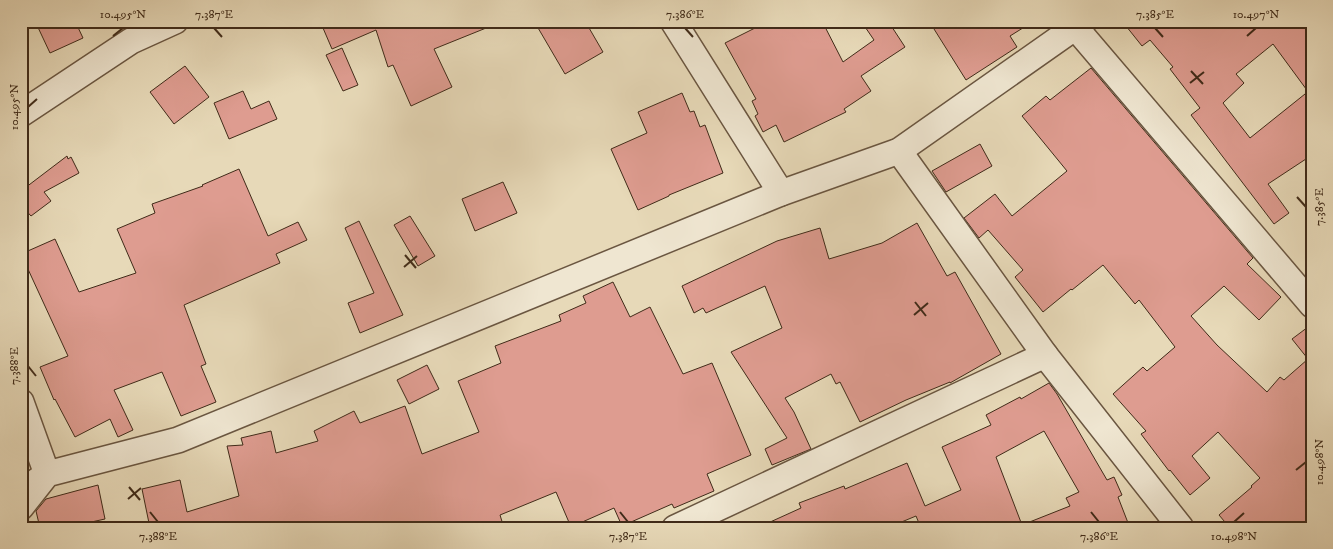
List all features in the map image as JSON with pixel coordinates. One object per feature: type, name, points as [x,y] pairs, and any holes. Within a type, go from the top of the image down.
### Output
[{"type":"street","points":[[21,114],[128,31],[175,21]]},
{"type":"street","points":[[673,21],[781,193]]},
{"type":"street","points":[[21,491],[47,474],[178,440],[781,193],[899,150],[1080,24],[1312,305]]},
{"type":"street","points":[[899,150],[1045,355],[1181,528]]},
{"type":"street","points":[[674,528],[1045,355]]},
{"type":"street","points":[[21,402],[47,474]]},
{"type":"street","points":[[21,507],[47,474]]},
{"type":"building","points":[[35,21],[75,21],[83,38],[50,53]]},
{"type":"building","points":[[320,21],[501,22],[434,49],[452,87],[411,106],[393,65],[388,67],[376,30],[332,49]]},
{"type":"building","points":[[534,21],[585,21],[603,52],[565,74]]},
{"type":"building","points":[[769,21],[822,21],[843,62],[874,40],[861,21],[888,21],[905,47],[861,76],[871,91],[844,109],[846,112],[784,142],[776,125],[763,132],[755,116],[758,114],[752,101],[756,99],[725,43]]},
{"type":"building","points":[[929,21],[1034,21],[1010,36],[1017,47],[966,80]]},
{"type":"building","points":[[1122,21],[1312,21],[1312,97],[1273,44],[1236,74],[1244,83],[1223,103],[1250,138],[1305,94],[1312,103],[1312,155],[1268,184],[1289,213],[1274,224],[1191,115],[1200,108],[1170,69],[1173,67],[1150,40],[1142,46]]},
{"type":"building","points":[[342,48],[358,85],[343,91],[326,55]]},
{"type":"building","points":[[185,66],[209,97],[174,124],[150,92]]},
{"type":"building","points":[[1091,68],[1253,258],[1247,264],[1281,297],[1259,320],[1224,286],[1191,316],[1217,345],[1267,392],[1280,377],[1284,380],[1308,359],[1292,339],[1312,324],[1312,528],[1230,528],[1219,515],[1260,478],[1218,432],[1192,456],[1210,478],[1190,495],[1169,471],[1141,434],[1146,431],[1113,394],[1143,367],[1147,371],[1175,347],[1139,300],[1135,304],[1103,265],[1043,312],[1015,277],[1023,270],[988,230],[979,238],[964,218],[995,194],[1012,216],[1067,171],[1022,116],[1046,96],[1050,100]]},
{"type":"building","points":[[243,91],[251,109],[269,101],[277,119],[229,139],[214,103]]},
{"type":"building","points":[[682,93],[690,112],[694,111],[700,127],[705,125],[723,173],[638,210],[611,149],[647,133],[638,112]]},
{"type":"building","points":[[980,144],[992,166],[946,192],[932,171]]},
{"type":"building","points":[[67,156],[68,159],[71,157],[79,173],[44,192],[51,201],[31,216],[21,205],[21,191]]},
{"type":"building","points":[[239,169],[268,236],[298,222],[307,240],[276,254],[280,263],[184,305],[206,364],[201,366],[216,402],[181,416],[162,372],[114,390],[133,430],[118,437],[110,419],[75,437],[54,400],[40,367],[68,356],[21,254],[55,239],[79,292],[136,273],[117,229],[155,213],[152,204],[203,186]]},
{"type":"building","points":[[503,182],[517,213],[475,231],[462,199]]},
{"type":"building","points":[[410,216],[435,256],[418,266],[394,225]]},
{"type":"building","points":[[359,221],[403,315],[360,333],[348,303],[374,293],[345,228]]},
{"type":"building","points":[[917,223],[947,276],[955,272],[1001,354],[950,383],[906,400],[860,422],[840,382],[836,384],[831,374],[785,398],[794,412],[811,449],[772,465],[765,449],[787,438],[731,352],[782,328],[765,286],[706,313],[703,308],[694,313],[682,286],[777,241],[820,228],[829,259],[882,243]]},
{"type":"building","points":[[613,282],[630,317],[650,307],[683,374],[712,363],[751,455],[707,474],[714,491],[674,508],[672,504],[622,526],[614,508],[571,527],[556,492],[500,515],[504,528],[150,528],[142,489],[180,480],[187,512],[239,496],[227,446],[243,445],[241,438],[271,431],[276,453],[318,441],[314,431],[354,411],[360,423],[405,406],[422,454],[479,432],[458,381],[501,363],[495,346],[561,321],[559,315],[586,303],[583,296]]},
{"type":"building","points":[[427,365],[439,389],[409,404],[397,380]]},
{"type":"building","points":[[1049,383],[1107,480],[1114,477],[1122,495],[1118,497],[1130,528],[921,528],[916,516],[887,528],[757,528],[801,508],[799,503],[844,486],[845,489],[907,463],[925,506],[961,490],[942,447],[991,425],[986,415],[1020,397],[1021,399]],"holes":[[[1044,431],[1079,492],[1066,498],[1070,506],[1022,525],[996,457]]]},
{"type":"building","points":[[98,485],[105,519],[64,528],[40,528],[36,511],[46,499]]}]
